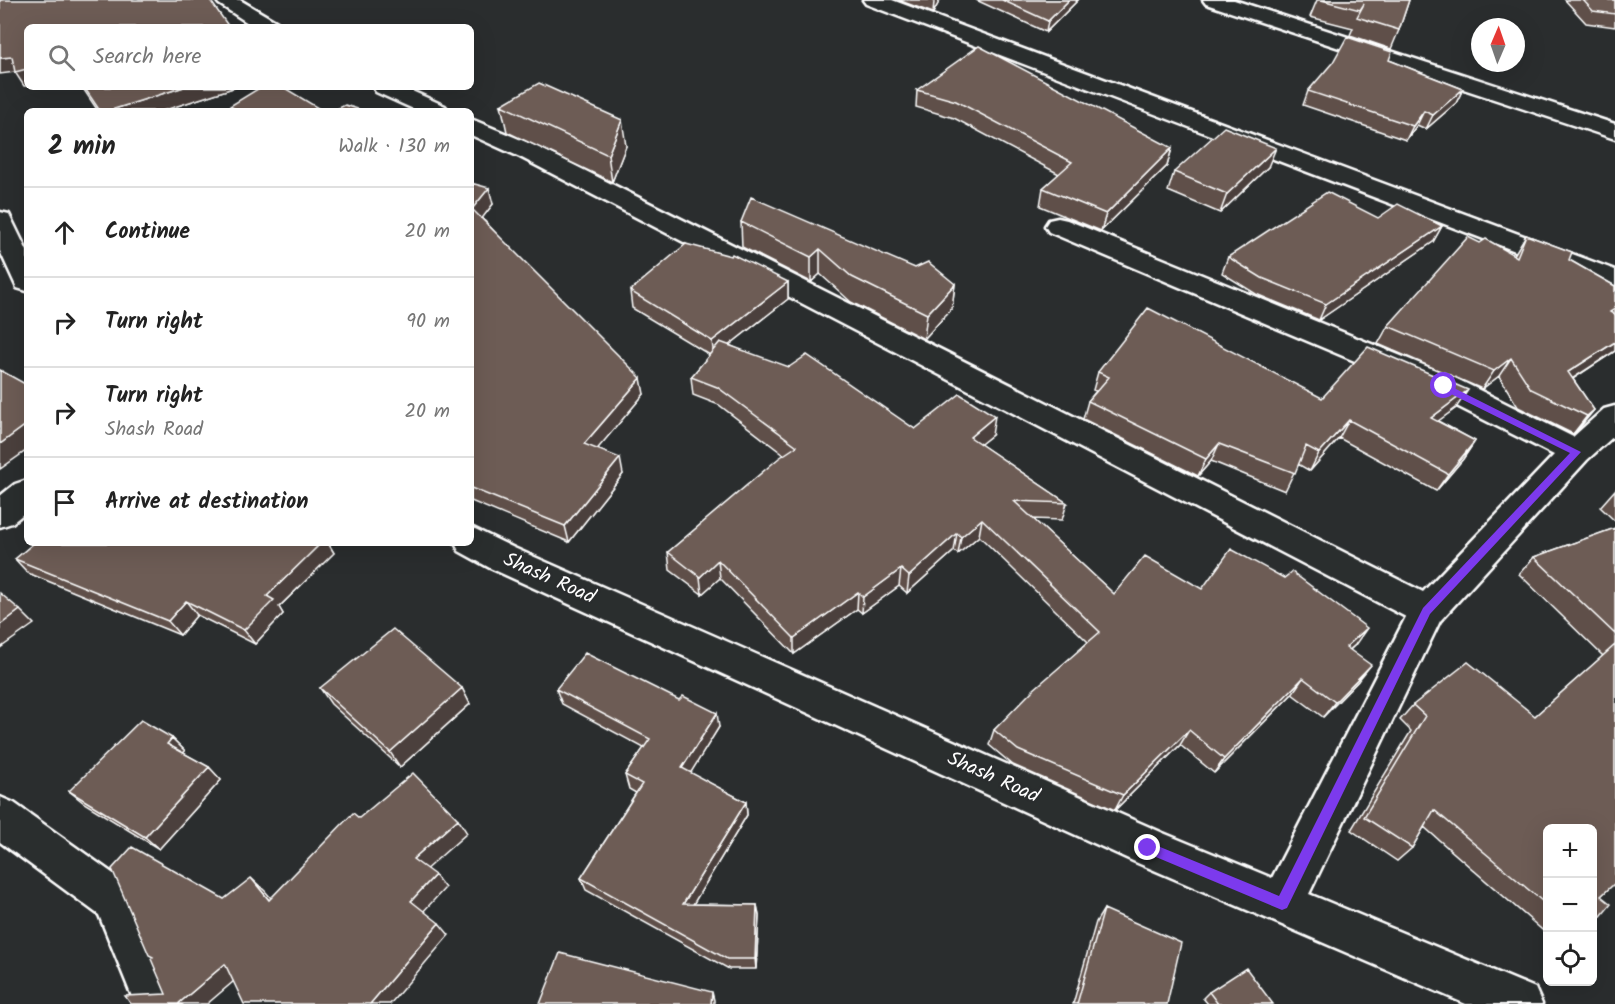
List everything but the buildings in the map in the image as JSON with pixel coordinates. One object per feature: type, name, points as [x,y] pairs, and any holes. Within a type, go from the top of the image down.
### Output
[{"type":"street","points":[[226,0],[264,24]]},
{"type":"street","points":[[873,0],[1615,280]]},
{"type":"street","points":[[1213,0],[1615,132]]},
{"type":"street","points":[[391,90],[430,108]]},
{"type":"street","points":[[474,127],[530,152],[1427,611]]},
{"type":"street","points":[[0,219],[24,275]]},
{"type":"street","points":[[1058,226],[1444,386],[1576,452]]},
{"type":"street","points":[[1282,904],[1427,611],[1576,452],[1615,417]]},
{"type":"street","points":[[0,514],[24,495]]},
{"type":"street","name":"Shash Road","points":[[474,544],[1148,848],[1503,1001]]},
{"type":"street","points":[[0,817],[114,900],[158,1004]]},
{"type":"route","points":[[1148,848],[1282,904],[1427,611],[1576,452],[1444,386]]}]
